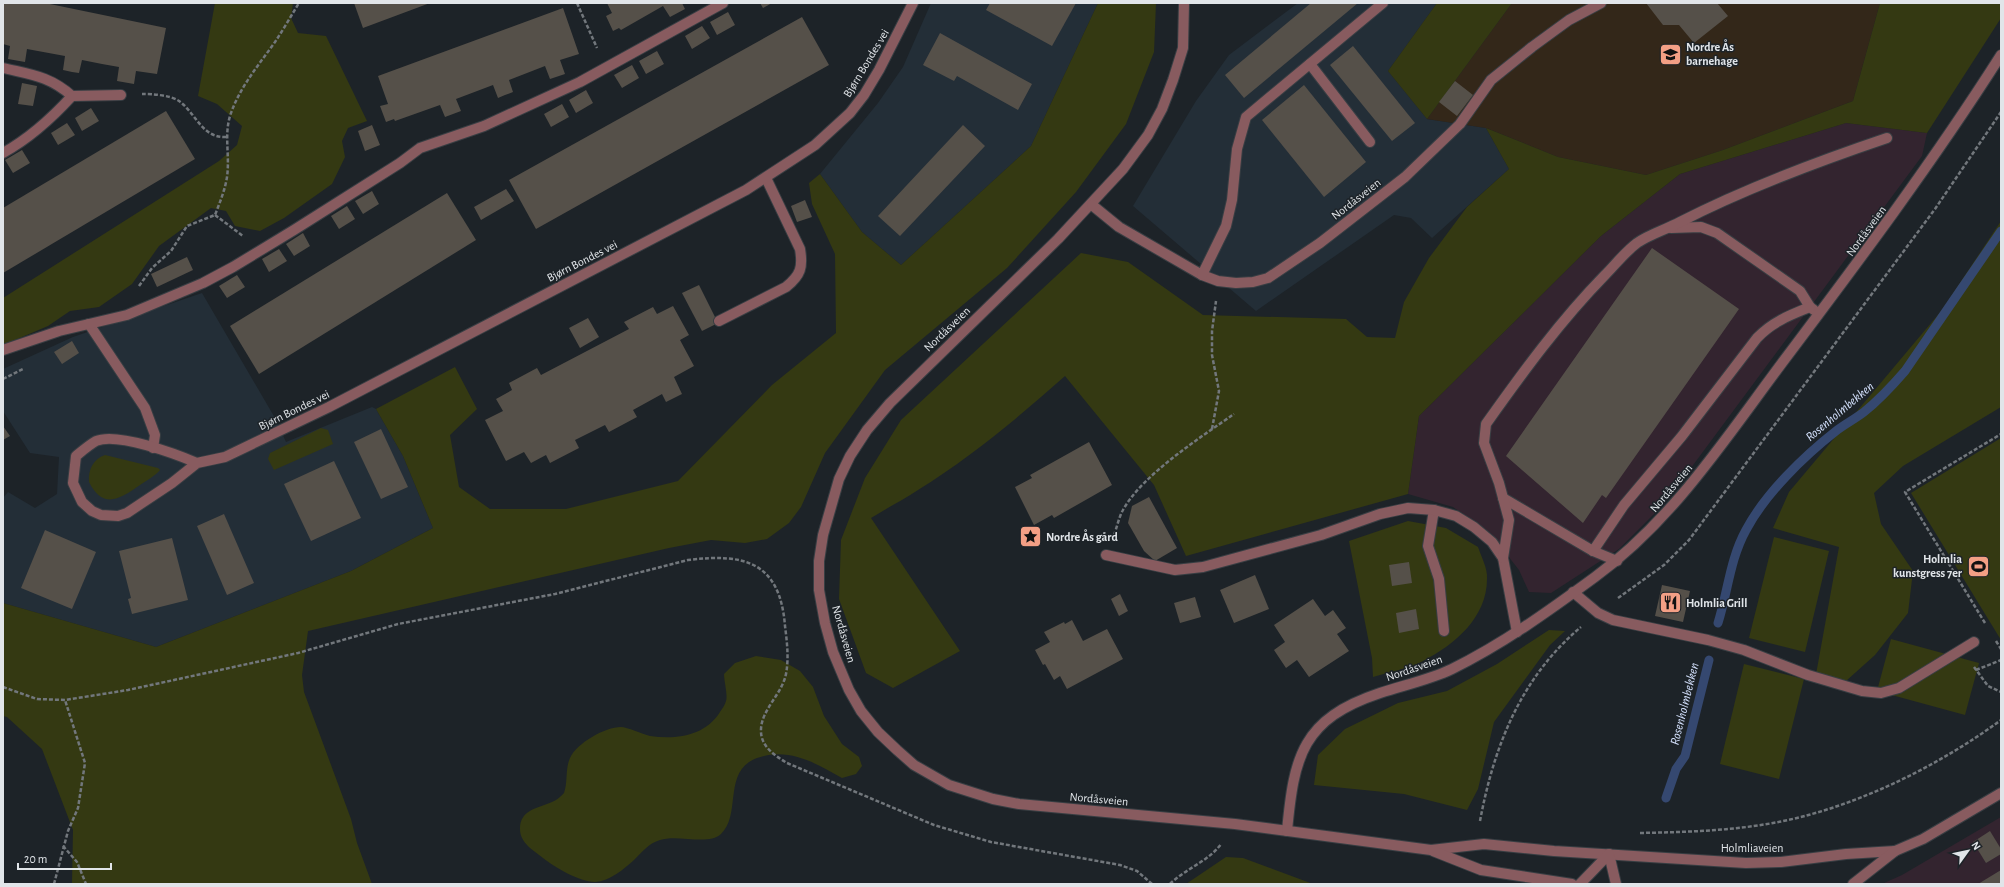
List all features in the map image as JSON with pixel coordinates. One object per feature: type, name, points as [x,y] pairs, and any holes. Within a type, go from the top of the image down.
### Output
[{"type":"street","points":[[3,350],[59,331],[127,315],[203,283],[265,248],[400,163],[420,148],[484,126],[606,69],[723,3]]},
{"type":"street","name":"Bjørn Bondes vei","points":[[197,463],[175,454],[153,448],[118,439],[108,439],[97,441],[76,456],[73,483],[82,502],[92,511],[101,515],[118,516],[136,508],[197,463],[225,457],[329,407],[766,178],[815,145],[850,113],[879,70],[913,3]]},
{"type":"street","name":"Nordåsveien","points":[[1184,3],[1183,48],[1162,109],[1148,135],[1123,169],[1092,205],[890,403],[867,430],[850,456],[837,486],[823,535],[819,561],[820,590],[825,623],[833,652],[844,677],[861,711],[878,732],[902,755],[932,776],[949,785],[993,799],[1019,804],[1235,824],[1431,850],[1484,844],[1609,854]]},
{"type":"street","points":[[1202,275],[1226,226],[1232,200],[1237,149],[1246,117],[1383,3]]},
{"type":"street","name":"Nordåsveien","points":[[1092,205],[1120,227],[1172,259],[1202,275],[1218,281],[1253,282],[1268,278],[1320,243],[1405,177],[1460,124],[1491,80],[1569,20],[1601,3]]},
{"type":"street","name":"Nordåsveien","points":[[1288,831],[1295,768],[1305,745],[1322,725],[1353,704],[1381,693],[1424,681],[1446,672],[1517,632],[1617,561],[1660,522],[1681,498],[1820,314],[1909,192],[2001,55]]},
{"type":"street","points":[[1310,64],[1370,142]]},
{"type":"street","points":[[3,68],[43,77],[60,86],[72,96],[121,95]]},
{"type":"street","points":[[3,153],[30,136],[53,117],[72,96]]},
{"type":"street","points":[[1517,632],[1503,558],[1509,520],[1484,443],[1486,424],[1541,348],[1595,285],[1635,244],[1655,232],[1669,228],[1718,202],[1818,162],[1887,138]]},
{"type":"street","points":[[720,321],[786,287],[796,279],[802,270],[800,249],[766,178]]},
{"type":"street","points":[[1669,228],[1701,228],[1717,233],[1800,291],[1810,307],[1820,314]]},
{"type":"street","name":"Nordåsveien","points":[[1593,551],[1624,505],[1682,436],[1757,338],[1766,328],[1778,320],[1810,307]]},
{"type":"street","points":[[89,324],[145,408],[155,435],[153,448]]},
{"type":"street","points":[[1502,498],[1593,551],[1617,561]]},
{"type":"street","points":[[1106,555],[1175,570],[1203,567],[1321,535],[1380,514],[1408,508],[1434,510],[1456,516],[1474,527],[1492,542],[1503,558]]},
{"type":"street","points":[[1434,510],[1428,546],[1439,579],[1444,631]]},
{"type":"street","points":[[1573,592],[1598,613],[1614,620],[1708,640],[1744,650],[1808,675],[1862,691],[1881,693],[1899,688],[1974,642]]},
{"type":"street","name":"Holmliaveien","points":[[1853,884],[1895,851],[1923,839],[2001,793]]},
{"type":"street","name":"Nordåsveien","points":[[1431,850],[1481,870],[1572,884]]},
{"type":"street","name":"Holmliaveien","points":[[1609,854],[1746,863],[1781,862],[1895,851]]},
{"type":"street","points":[[1580,884],[1609,854]]},
{"type":"street","points":[[1609,854],[1616,884]]},
{"type":"path","points":[[127,315],[142,280],[171,251],[187,226],[215,215],[223,196],[227,176],[227,137],[231,114],[240,92],[299,3]]},
{"type":"path","points":[[577,3],[606,69]]},
{"type":"path","points":[[121,95],[149,94],[177,99],[189,108],[204,129],[212,135],[227,137]]},
{"type":"path","points":[[215,215],[243,236],[265,248]]},
{"type":"path","points":[[1212,429],[1219,391],[1212,355],[1212,331],[1218,281]]},
{"type":"path","points":[[3,379],[23,369]]},
{"type":"path","points":[[1106,555],[1123,510],[1131,498],[1177,454],[1234,414]]},
{"type":"path","points":[[1987,627],[1905,492],[2001,434]]},
{"type":"path","points":[[3,687],[37,699],[66,700],[128,690],[298,653],[398,624],[555,594],[688,560],[710,557],[745,561],[762,569],[771,579],[784,607],[788,655],[786,675],[780,691],[763,719],[761,728],[765,744],[775,756],[787,763],[934,825],[991,842],[1120,865],[1137,871],[1152,884]]},
{"type":"path","points":[[1994,638],[2001,649]]},
{"type":"path","points":[[1960,651],[1988,686],[2001,692]]},
{"type":"path","points":[[1976,670],[2001,660]]},
{"type":"path","points":[[54,884],[63,846],[78,808],[85,763],[66,700]]},
{"type":"path","points":[[1632,833],[1708,831],[1740,828],[1773,823],[1839,806],[1920,770],[2001,720]]},
{"type":"path","points":[[1170,884],[1180,874],[1216,850],[1235,824]]},
{"type":"path","points":[[63,846],[77,862],[86,884]]},
{"type":"shaded area","points":[[931,3],[1098,3],[1031,146],[901,265],[862,232],[820,174],[878,103],[903,67]]},
{"type":"shaded area","points":[[1298,3],[1437,3],[1388,71],[1427,119],[1486,128],[1509,169],[1432,238],[1411,218],[1394,215],[1256,311],[1133,206],[1196,101],[1229,55]]},
{"type":"shaded area","name":"Nordre Ås barnehage","points":[[1512,3],[1880,3],[1853,101],[1723,150],[1646,175],[1558,157],[1486,128],[1427,119]]},
{"type":"shaded area","points":[[1846,123],[1927,133],[1922,156],[1665,503],[1619,549],[1551,593],[1529,592],[1519,570],[1490,533],[1453,507],[1408,494],[1419,416],[1601,236],[1680,174]]},
{"type":"shaded area","points":[[202,293],[275,418],[286,442],[372,407],[376,409],[403,456],[433,528],[351,571],[156,647],[3,603],[3,498],[8,492],[35,508],[57,494],[59,457],[30,453],[3,411],[3,369],[73,337]]},
{"type":"shaded area","points":[[2001,817],[2001,884],[1882,884],[1902,875]]},
{"type":"green space","points":[[215,3],[293,3],[291,18],[298,33],[326,36],[367,121],[348,128],[342,141],[345,157],[332,184],[284,218],[260,231],[235,226],[226,211],[211,208],[159,246],[132,284],[99,307],[70,311],[48,326],[3,345],[3,298],[219,161],[237,145],[242,126],[217,104],[198,96]]},
{"type":"green space","points":[[1098,3],[1156,3],[1154,52],[1126,124],[1076,192],[1007,268],[885,370],[825,453],[801,507],[789,523],[767,539],[745,543],[711,540],[669,548],[308,631],[302,675],[304,692],[351,819],[357,843],[372,884],[72,884],[73,830],[42,749],[7,717],[3,716],[3,603],[156,647],[351,571],[433,528],[403,456],[376,409],[455,367],[477,409],[450,435],[459,487],[490,509],[566,509],[678,481],[772,385],[836,333],[835,254],[812,204],[809,183],[820,174],[862,232],[901,265],[1031,146]]},
{"type":"green space","points":[[1437,3],[1512,3],[1427,119],[1388,71]]},
{"type":"green space","points":[[1880,3],[2001,3],[2001,18],[1927,133],[1846,123],[1680,174],[1601,236],[1419,416],[1408,494],[1186,556],[1154,485],[1065,376],[1012,421],[957,464],[912,494],[871,518],[960,651],[893,688],[866,673],[839,599],[841,540],[865,478],[901,420],[1081,253],[1128,262],[1203,315],[1346,319],[1367,337],[1395,338],[1404,302],[1429,258],[1467,207],[1509,169],[1486,128],[1558,157],[1646,175],[1723,150],[1853,101]]},
{"type":"green space","points":[[2001,221],[2001,407],[1903,466],[1874,493],[1881,524],[1913,571],[1908,613],[1875,655],[1846,681],[1815,680],[1839,547],[1773,528],[1789,492],[1942,310]]},
{"type":"green space","points":[[321,428],[328,430],[333,444],[274,470],[268,459],[270,453]]},
{"type":"green space","name":"Holmlia kunstgress 7er","points":[[2001,438],[2001,640],[1911,493]]},
{"type":"green space","points":[[105,455],[158,468],[160,470],[119,498],[106,499],[94,491],[89,482],[90,469],[94,462]]},
{"type":"green space","points":[[1408,521],[1446,528],[1478,547],[1486,571],[1486,593],[1475,618],[1467,629],[1446,647],[1417,664],[1373,677],[1372,658],[1349,541]]},
{"type":"green space","points":[[1774,537],[1829,551],[1805,652],[1749,638]]},
{"type":"green space","points":[[1549,630],[1565,631],[1550,645],[1494,722],[1478,789],[1467,810],[1404,794],[1314,785],[1318,755],[1345,729],[1398,703],[1447,691],[1497,664]]},
{"type":"green space","points":[[1891,639],[1979,663],[1965,715],[1877,691]]},
{"type":"green space","points":[[756,656],[781,660],[800,671],[813,687],[824,716],[842,744],[859,757],[862,766],[856,774],[842,778],[812,762],[801,758],[780,754],[757,758],[746,764],[740,773],[736,782],[731,816],[727,826],[721,834],[709,839],[701,840],[675,838],[656,841],[621,871],[601,881],[595,882],[582,880],[560,870],[531,849],[525,842],[522,838],[520,829],[523,817],[531,810],[554,801],[564,793],[570,758],[585,742],[607,730],[621,727],[650,736],[660,737],[680,736],[698,731],[714,720],[725,704],[727,696],[724,674],[735,663]]},
{"type":"green space","points":[[1744,664],[1804,679],[1779,779],[1720,764]]},
{"type":"green space","points":[[1226,857],[1243,858],[1313,884],[1186,884]]},
{"type":"building","points":[[3,3],[45,3],[166,28],[157,74],[136,71],[134,84],[117,81],[119,67],[82,60],[79,73],[63,70],[65,56],[27,49],[25,62],[8,59],[10,46],[3,44]]},
{"type":"building","points":[[354,3],[430,3],[363,28]]},
{"type":"building","points":[[607,3],[682,3],[685,9],[670,17],[663,6],[621,30],[619,28],[613,31],[606,16],[612,13]]},
{"type":"building","points":[[760,3],[772,3],[763,8]]},
{"type":"building","points":[[990,3],[1076,3],[1052,46],[986,10]]},
{"type":"building","points":[[1311,3],[1358,3],[1244,98],[1225,75]]},
{"type":"building","points":[[1646,3],[1717,3],[1728,16],[1694,43],[1679,25],[1663,25]]},
{"type":"building","points":[[563,8],[579,54],[560,60],[565,74],[550,79],[545,66],[509,80],[513,92],[498,98],[493,85],[456,99],[461,111],[445,117],[440,105],[395,121],[394,119],[386,122],[380,106],[388,104],[378,76]]},
{"type":"building","points":[[728,12],[735,25],[717,35],[710,22]]},
{"type":"building","points":[[802,17],[829,65],[536,229],[509,180]]},
{"type":"building","points":[[702,26],[710,38],[692,49],[685,36]]},
{"type":"building","points":[[940,33],[1032,84],[1018,110],[957,76],[954,81],[923,65]]},
{"type":"building","points":[[1353,46],[1415,123],[1392,141],[1330,65]]},
{"type":"building","points":[[657,51],[664,64],[646,74],[639,61]]},
{"type":"building","points":[[632,65],[639,78],[622,88],[614,75]]},
{"type":"building","points":[[1455,81],[1473,95],[1457,116],[1439,102]]},
{"type":"building","points":[[22,83],[37,86],[33,106],[18,104]]},
{"type":"building","points":[[1304,85],[1366,162],[1324,197],[1262,120]]},
{"type":"building","points":[[586,90],[593,103],[576,113],[569,100]]},
{"type":"building","points":[[562,104],[569,117],[551,127],[544,114]]},
{"type":"building","points":[[91,108],[99,121],[82,131],[75,118]]},
{"type":"building","points":[[166,111],[195,159],[3,273],[3,208]]},
{"type":"building","points":[[67,123],[75,135],[58,145],[51,133]]},
{"type":"building","points":[[372,125],[380,145],[365,151],[358,131]]},
{"type":"building","points":[[963,125],[985,146],[900,236],[878,216]]},
{"type":"building","points":[[22,150],[30,163],[13,173],[5,160]]},
{"type":"building","points":[[506,189],[514,201],[481,220],[474,207]]},
{"type":"building","points":[[372,191],[379,204],[363,214],[355,201]]},
{"type":"building","points":[[447,193],[476,240],[259,374],[230,326]]},
{"type":"building","points":[[805,200],[812,217],[797,222],[791,206]]},
{"type":"building","points":[[347,206],[355,219],[339,229],[331,216]]},
{"type":"building","points":[[303,233],[310,246],[294,256],[286,244]]},
{"type":"building","points":[[1652,248],[1739,309],[1606,498],[1602,495],[1583,523],[1506,456]]},
{"type":"building","points":[[279,249],[287,261],[269,272],[262,259]]},
{"type":"building","points":[[187,257],[193,270],[157,287],[151,274]]},
{"type":"building","points":[[237,275],[245,287],[227,298],[219,286]]},
{"type":"building","points":[[699,285],[718,323],[702,331],[682,293]]},
{"type":"building","points":[[673,306],[689,335],[680,340],[694,366],[674,377],[682,394],[666,402],[662,394],[633,410],[637,417],[609,432],[605,425],[575,440],[579,448],[550,463],[546,455],[531,463],[524,452],[506,461],[485,420],[503,411],[496,399],[512,390],[509,383],[537,368],[541,375],[629,329],[624,322],[653,307],[657,314]]},
{"type":"building","points":[[588,318],[599,337],[580,348],[569,328]]},
{"type":"building","points":[[72,341],[79,353],[62,364],[54,352]]},
{"type":"building","points":[[3,426],[10,436],[3,440]]},
{"type":"building","points":[[381,429],[408,487],[381,499],[354,442]]},
{"type":"building","points":[[1089,442],[1112,485],[1054,518],[1052,515],[1034,525],[1015,487],[1032,478],[1030,475]]},
{"type":"building","points":[[334,461],[361,518],[311,541],[284,484]]},
{"type":"building","points":[[1149,497],[1177,548],[1155,561],[1144,551],[1128,523],[1132,506]]},
{"type":"building","points":[[224,514],[254,583],[227,595],[197,526]]},
{"type":"building","points":[[45,530],[96,552],[72,609],[21,588]]},
{"type":"building","points":[[172,538],[188,600],[132,614],[128,599],[131,598],[119,551]]},
{"type":"building","points":[[1409,562],[1412,583],[1392,586],[1389,565]]},
{"type":"building","points":[[1255,575],[1269,609],[1234,623],[1220,590]]},
{"type":"building","points":[[1662,585],[1690,591],[1683,622],[1655,616]]},
{"type":"building","points":[[1120,594],[1128,611],[1119,616],[1111,599]]},
{"type":"building","points":[[1195,597],[1201,617],[1180,623],[1174,603]]},
{"type":"building","points":[[1313,599],[1325,616],[1333,610],[1346,628],[1337,634],[1349,651],[1309,677],[1297,660],[1286,668],[1274,650],[1285,642],[1274,625]]},
{"type":"building","points":[[1416,609],[1419,629],[1399,633],[1396,613]]},
{"type":"building","points":[[1072,620],[1083,641],[1107,629],[1123,659],[1067,689],[1060,676],[1054,680],[1045,664],[1043,665],[1035,650],[1050,642],[1044,632],[1064,622],[1065,624]]},
{"type":"building","points":[[1990,831],[2001,849],[2001,854],[1986,863],[1973,842]]},
{"type":"building","points":[[2001,870],[2001,884],[1978,884]]},
{"type":"waterway","name":"Rosenholmbekken","points":[[1718,623],[1736,552],[1754,516],[1774,489],[1798,464],[1836,431],[1861,415],[1885,393],[1905,371],[2001,231]]},
{"type":"waterway","name":"Rosenholmbekken","points":[[1666,798],[1676,769],[1685,756],[1709,660]]},
{"type":"place","name":"Nordre Ås barnehage","points":[[1670,54]]},
{"type":"place","name":"Nordre Ås gård","points":[[1031,537]]},
{"type":"place","name":"Holmlia kunstgress 7er","points":[[1978,566]]},
{"type":"place","name":"Holmlia Grill","points":[[1670,603]]}]
